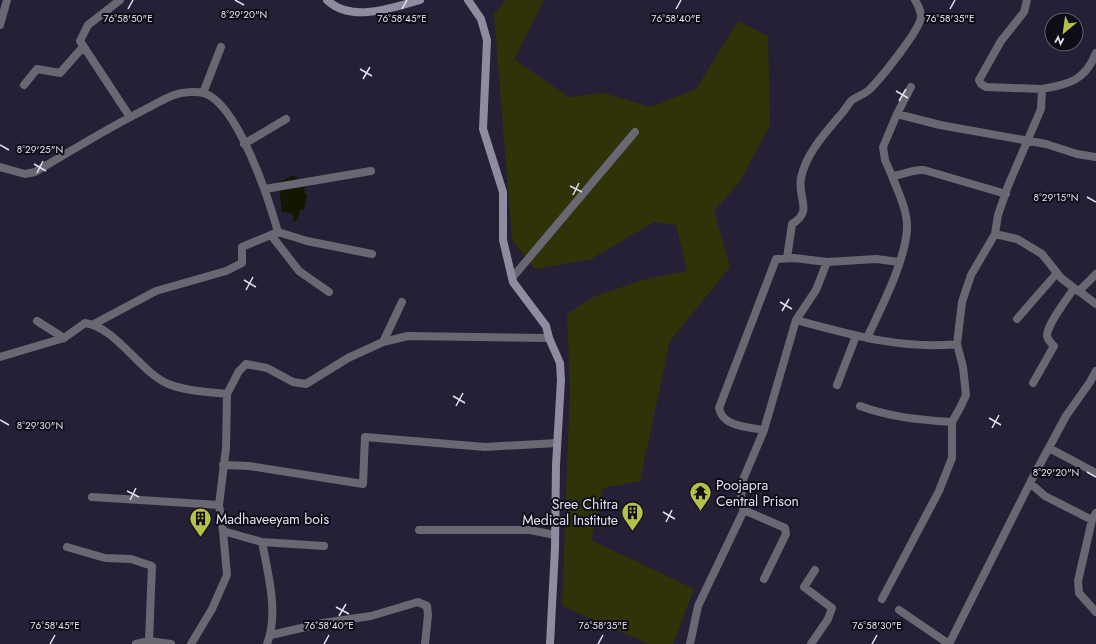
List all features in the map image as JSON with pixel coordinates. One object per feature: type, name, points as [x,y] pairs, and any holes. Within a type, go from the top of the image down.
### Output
[{"type":"street","points":[[0,25],[6,0]]},
{"type":"street","points":[[120,0],[88,25],[80,41],[130,117]]},
{"type":"street","points":[[327,0],[334,7],[361,13],[387,9],[420,0]]},
{"type":"street","points":[[468,0],[481,19],[487,40],[483,129],[503,192],[504,240],[513,282],[546,326],[549,338],[560,363],[561,380],[557,443],[555,535],[550,644]]},
{"type":"street","points":[[787,258],[792,224],[801,218],[803,213],[804,206],[799,188],[808,157],[852,100],[869,91],[885,73],[919,23],[921,12],[915,0]]},
{"type":"street","points":[[1027,0],[1024,12],[1001,41],[979,80],[981,84],[986,87],[1042,89],[1069,84],[1084,74],[1092,64],[1096,53]]},
{"type":"street","points":[[24,85],[37,69],[60,73],[83,47]]},
{"type":"street","points":[[203,93],[221,47]]},
{"type":"street","points":[[867,338],[900,262],[907,228],[903,202],[885,160],[883,147],[897,114],[912,87]]},
{"type":"street","points":[[882,599],[939,491],[952,458],[952,422],[966,395],[963,367],[957,344],[962,302],[971,275],[995,234],[998,215],[1041,109],[1042,89]]},
{"type":"street","points":[[0,167],[25,174],[35,172],[130,117],[174,94],[188,92],[203,93],[216,100],[230,116],[266,189],[275,234],[299,271],[329,292]]},
{"type":"street","points":[[897,114],[1027,142],[1046,144],[1077,154],[1096,157]]},
{"type":"street","points":[[244,144],[286,118]]},
{"type":"street","points":[[512,278],[635,132]]},
{"type":"street","points":[[892,176],[901,175],[913,169],[924,170],[1006,194]]},
{"type":"street","points":[[266,189],[371,171]]},
{"type":"street","points":[[94,324],[156,291],[226,271],[242,263],[242,247],[275,234],[372,254]]},
{"type":"street","points":[[995,234],[1017,239],[1042,254],[1057,273],[1076,290],[1096,304]]},
{"type":"street","points":[[764,430],[728,422],[720,415],[719,408],[776,259],[787,258],[827,262],[876,259],[900,262]]},
{"type":"street","points":[[690,644],[698,606],[744,510],[741,500],[742,482],[764,430],[796,320],[816,290],[827,262]]},
{"type":"street","points":[[1017,318],[1057,273]]},
{"type":"street","points":[[1033,383],[1054,346],[1049,342],[1047,335],[1054,320],[1076,290],[1096,274]]},
{"type":"street","points":[[383,342],[402,302]]},
{"type":"street","points":[[796,320],[856,336],[913,345],[937,346],[957,344]]},
{"type":"street","points":[[37,321],[64,338]]},
{"type":"street","points":[[0,357],[64,338],[85,323],[94,324],[124,347],[142,366],[166,383],[192,390],[227,394]]},
{"type":"street","points":[[191,644],[212,609],[227,575],[219,505],[226,448],[227,394],[239,371],[246,364],[267,368],[293,382],[306,384],[348,358],[383,342],[408,336],[549,338]]},
{"type":"street","points":[[837,385],[856,336]]},
{"type":"street","points":[[899,610],[949,644],[1066,416],[1096,371]]},
{"type":"street","points":[[860,406],[882,414],[915,420],[952,422]]},
{"type":"street","points":[[223,465],[249,466],[363,484],[365,437],[484,446],[557,443]]},
{"type":"street","points":[[1049,448],[1096,473]]},
{"type":"street","points":[[1031,484],[1045,496],[1092,520]]},
{"type":"street","points":[[92,497],[219,505]]},
{"type":"street","points":[[744,510],[785,528],[786,534],[764,579]]},
{"type":"street","points":[[1096,513],[1092,520],[1078,581],[1080,593],[1096,612]]},
{"type":"street","points":[[419,530],[530,530],[555,535]]},
{"type":"street","points":[[223,531],[262,542],[324,546]]},
{"type":"street","points":[[262,542],[272,601],[271,635],[267,644]]},
{"type":"street","points":[[67,548],[105,558],[130,559],[152,566],[149,641]]},
{"type":"street","points":[[811,644],[828,619],[832,608],[804,587],[815,570]]},
{"type":"street","points":[[271,635],[323,623],[371,616],[418,602],[427,606],[428,615],[425,644]]},
{"type":"street","points":[[136,644],[149,641],[171,644]]},
{"type":"green space","points":[[506,0],[544,0],[514,59],[569,97],[604,93],[651,107],[696,89],[738,21],[768,36],[770,125],[739,183],[714,211],[730,267],[670,341],[640,481],[603,488],[591,540],[694,589],[673,644],[649,644],[562,606],[570,390],[567,314],[593,297],[642,280],[687,271],[676,225],[654,222],[591,259],[535,269],[512,240],[494,14]]},
{"type":"shaded area","points":[[294,175],[306,186],[304,190],[307,196],[304,210],[300,210],[298,219],[294,222],[292,221],[294,217],[291,213],[282,212],[279,189],[281,181]]},
{"type":"place","name":"Poojapra Central Prison","points":[[700,512]]},
{"type":"place","name":"Sree Chitra Medical Institute","points":[[633,532]]},
{"type":"place","name":"Madhaveeyam bois","points":[[200,538]]}]
